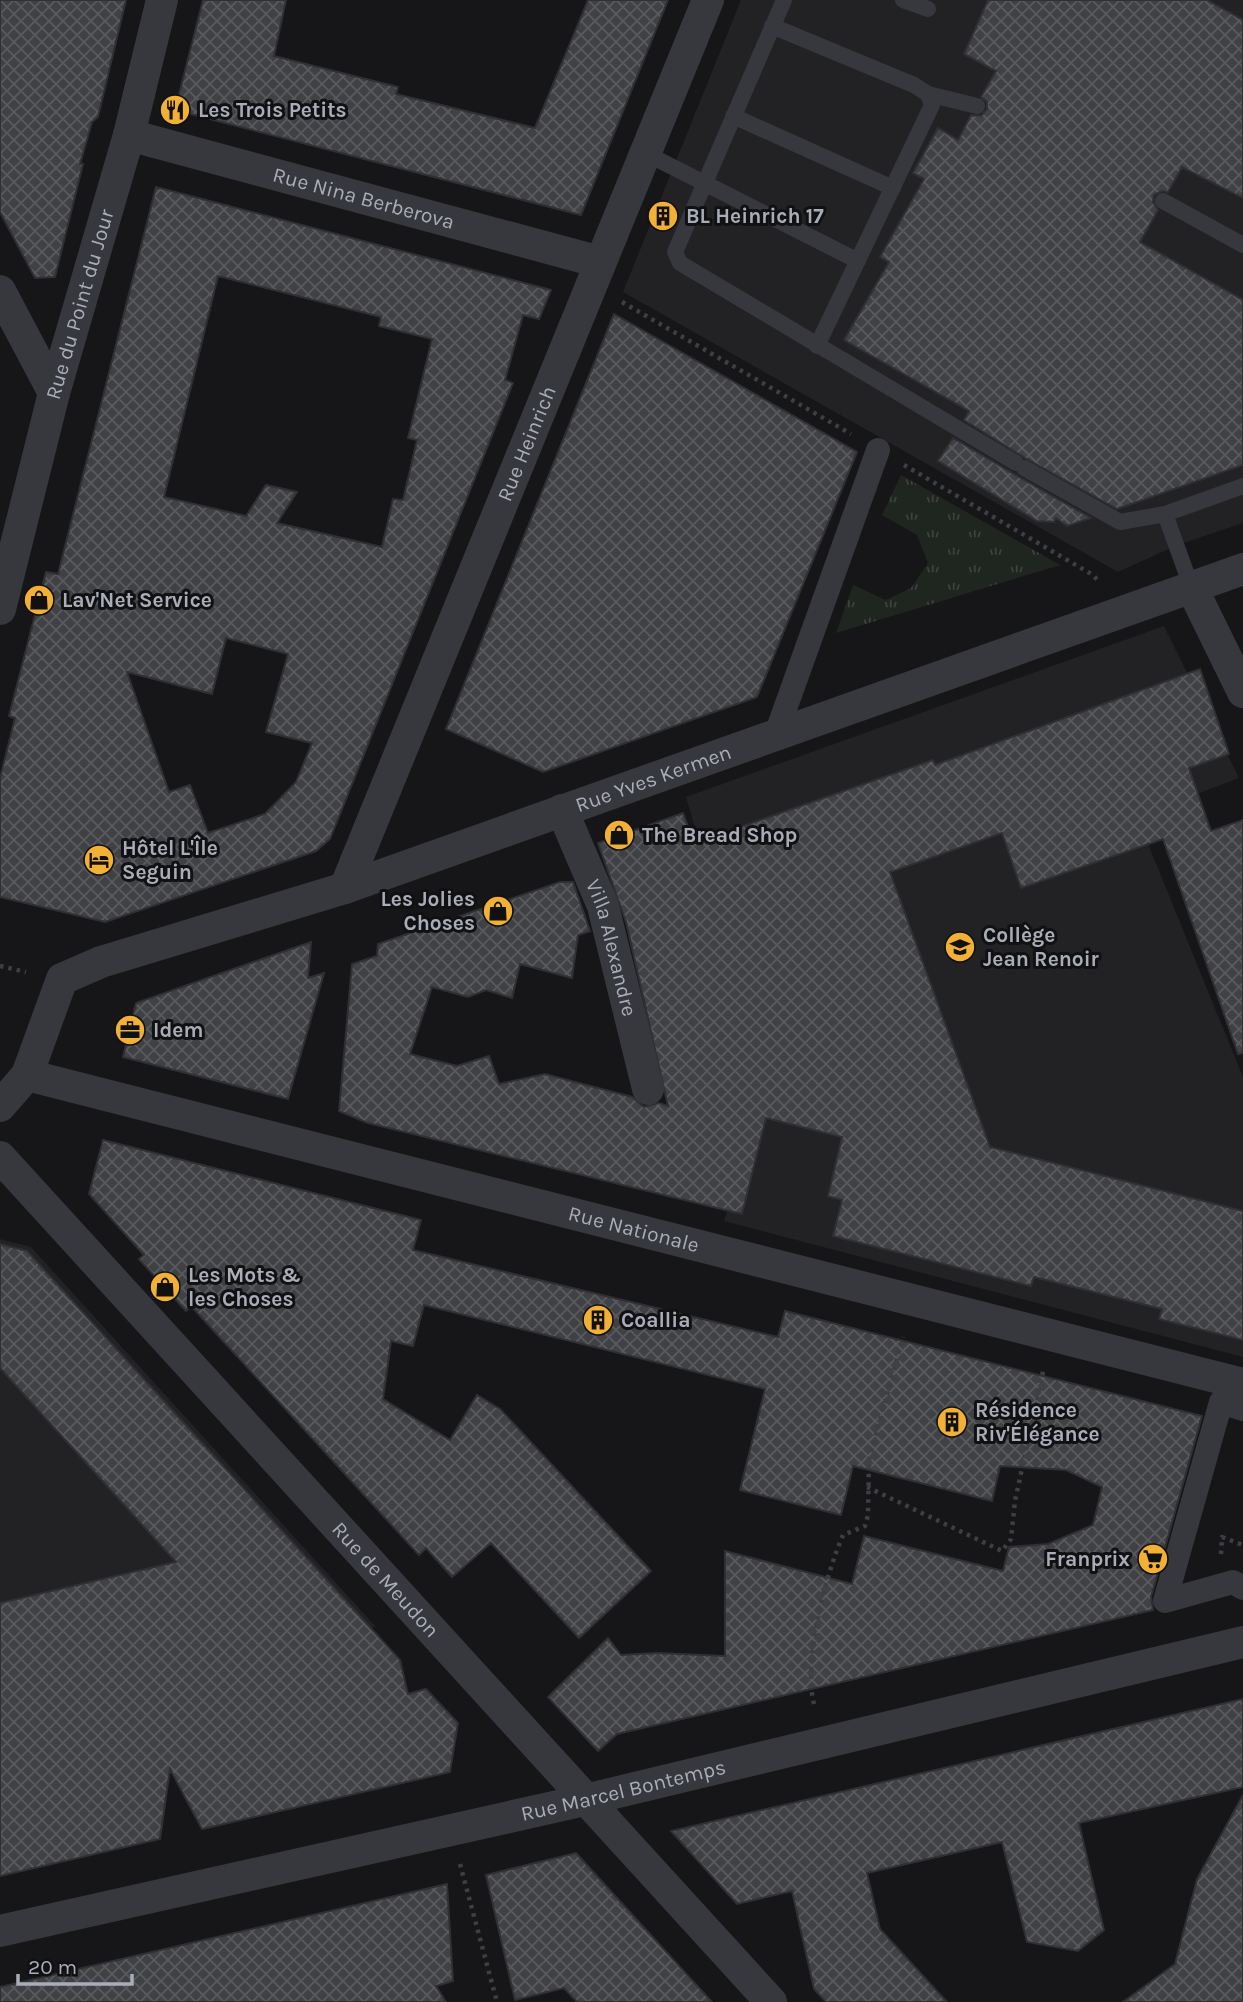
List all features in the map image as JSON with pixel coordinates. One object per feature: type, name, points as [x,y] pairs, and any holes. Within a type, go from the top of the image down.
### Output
[{"type":"street","name":"Rue du Point du Jour","points":[[0,609],[54,393],[129,135],[162,0]]},
{"type":"street","name":"Rue Heinrich","points":[[345,888],[708,0]]},
{"type":"street","name":"Rue Nina Berberova","points":[[129,135],[600,262]]},
{"type":"street","points":[[0,291],[54,393]]},
{"type":"street","points":[[776,734],[878,450]]},
{"type":"street","name":"Rue Yves Kermen","points":[[27,1075],[62,979],[101,962],[345,888],[1243,569]]},
{"type":"street","points":[[1191,586],[1243,692]]},
{"type":"street","name":"Villa Alexandre","points":[[562,810],[603,906],[648,1089]]},
{"type":"street","points":[[0,1106],[27,1075]]},
{"type":"street","name":"Rue Nationale","points":[[27,1075],[1243,1384]]},
{"type":"street","name":"Rue de Meudon","points":[[0,1157],[771,2002]]},
{"type":"street","points":[[1243,1409],[1220,1402],[1165,1601],[1233,1582],[1243,1588]]},
{"type":"street","name":"Rue Marcel Bontemps","points":[[0,1931],[585,1800],[1243,1642]]},
{"type":"lane","points":[[784,0],[675,252],[680,263],[1020,466],[1120,522],[1165,514],[1243,486]]},
{"type":"lane","points":[[903,0],[928,9]]},
{"type":"lane","points":[[772,26],[928,94],[976,106]]},
{"type":"lane","points":[[817,346],[932,105],[928,94]]},
{"type":"lane","points":[[733,116],[893,188]]},
{"type":"lane","points":[[645,153],[858,261]]},
{"type":"lane","points":[[1163,201],[1243,245]]},
{"type":"lane","points":[[1165,514],[1191,586]]},
{"type":"path","points":[[814,1704],[808,1679],[834,1556],[843,1535],[865,1526],[869,1515],[869,1460],[903,1337]]},
{"type":"path","points":[[867,1487],[1003,1550],[1011,1539],[1016,1501],[1044,1366]]},
{"type":"path","points":[[1231,1538],[1243,1545]]},
{"type":"path","points":[[458,1858],[497,2002]]},
{"type":"shaded area","points":[[741,0],[1243,0],[1243,523],[1175,546],[1118,572],[623,292]]},
{"type":"shaded area","name":"Collège Jean Renoir","points":[[1164,626],[1239,778],[1137,817],[1243,1077],[1243,1357],[724,1221],[767,1078],[686,797]]},
{"type":"shaded area","points":[[0,1239],[31,1247],[376,1627],[0,1715]]},
{"type":"green space","points":[[901,475],[1060,565],[836,633],[853,585],[886,600],[911,588],[928,563],[917,535],[882,515]]},
{"type":"building","points":[[0,0],[126,0],[98,117],[92,122],[80,164],[83,164],[55,277],[35,278],[0,212]]},
{"type":"building","points":[[203,0],[286,0],[274,56],[398,87],[396,94],[535,128],[588,0],[668,0],[581,215],[175,110]]},
{"type":"building","points":[[988,0],[1207,0],[1243,20],[1243,198],[1182,167],[1168,192],[1162,191],[1154,195],[1153,202],[1158,210],[1140,242],[1243,300],[1243,465],[1117,509],[1025,458],[964,420],[969,411],[844,340],[889,262],[880,257],[924,179],[913,173],[938,128],[958,140],[971,115],[981,116],[987,109],[987,102],[981,97],[996,71],[964,54]]},
{"type":"building","points":[[156,187],[551,290],[539,319],[523,315],[505,380],[513,383],[330,839],[316,851],[105,922],[0,897],[0,778],[15,718],[9,716],[46,572],[58,574]],"holes":[[[218,276],[381,317],[379,326],[432,339],[408,438],[417,440],[403,500],[393,499],[382,547],[277,523],[297,492],[266,485],[246,516],[164,497]],[[226,638],[288,654],[266,732],[312,743],[296,782],[265,814],[208,833],[190,785],[169,792],[127,672],[212,694]]]},
{"type":"building","points":[[614,314],[857,452],[757,697],[543,772],[446,729]]},
{"type":"building","points":[[953,438],[1091,518],[1067,526],[1056,518],[1054,522],[1037,521],[938,461]]},
{"type":"building","points":[[1200,669],[1229,754],[1189,768],[1211,831],[1243,820],[1243,1053],[1238,1054],[1163,839],[1021,888],[1002,833],[890,872],[990,1147],[1243,1211],[1243,1340],[1159,1319],[1162,1309],[1034,1277],[1031,1286],[833,1236],[842,1200],[828,1196],[842,1137],[766,1118],[742,1214],[368,1123],[339,1111],[352,964],[377,956],[378,944],[560,882],[573,882],[590,931],[578,935],[572,978],[520,964],[512,998],[486,990],[468,997],[432,987],[410,1054],[457,1066],[489,1056],[499,1084],[545,1074],[632,1097],[644,1107],[659,1103],[668,1106],[626,922],[598,843],[683,813],[694,843],[933,760],[935,765]]},
{"type":"building","points":[[311,942],[308,978],[324,973],[288,1099],[123,1057],[136,1003]]},
{"type":"building","points":[[103,1140],[421,1220],[413,1250],[778,1337],[785,1311],[1202,1416],[1151,1597],[1153,1610],[617,1734],[598,1751],[548,1697],[608,1638],[621,1655],[657,1653],[725,1656],[725,1551],[852,1584],[864,1536],[1003,1571],[1009,1547],[1048,1544],[1093,1525],[1102,1487],[1066,1470],[1000,1466],[992,1501],[853,1466],[841,1515],[740,1490],[765,1389],[424,1305],[413,1346],[391,1341],[383,1399],[450,1440],[477,1395],[500,1409],[651,1571],[579,1638],[491,1543],[452,1577],[426,1548],[419,1555],[191,1306],[186,1311],[139,1259],[144,1255],[89,1194]]},
{"type":"building","points":[[0,1244],[27,1251],[400,1660],[408,1694],[426,1689],[458,1723],[450,1772],[202,1829],[170,1769],[160,1839],[0,1876],[0,1603],[176,1562],[0,1368]]},
{"type":"building","points":[[1243,1699],[1243,1787],[1079,1823],[1104,1930],[1078,1951],[1027,1942],[1002,1842],[867,1873],[880,1929],[947,2002],[826,2002],[814,1989],[792,1891],[737,1904],[671,1831]]},
{"type":"building","points":[[1243,1795],[1243,2002],[1123,2002],[1175,1964],[1197,1879]]},
{"type":"building","points":[[576,1853],[712,2002],[577,2002],[564,1988],[515,2000],[486,1875]]},
{"type":"building","points":[[447,1884],[453,1981],[436,1986],[446,2002],[0,2002],[0,1987]]},
{"type":"place","name":"Les Trois Petits","points":[[175,110]]},
{"type":"place","name":"BL Heinrich 17","points":[[663,216]]},
{"type":"place","name":"Lav'Net Service","points":[[39,600]]},
{"type":"place","name":"The Bread Shop","points":[[619,835]]},
{"type":"place","name":"Hôtel L'Île Seguin","points":[[99,860]]},
{"type":"place","name":"Les Jolies Choses","points":[[498,911]]},
{"type":"place","name":"Collège Jean Renoir","points":[[960,947]]},
{"type":"place","name":"Idem","points":[[130,1030]]},
{"type":"place","name":"Les Mots & les Choses","points":[[165,1287]]},
{"type":"place","name":"Coallia","points":[[598,1320]]},
{"type":"place","name":"Résidence Riv'Élégance","points":[[952,1422]]},
{"type":"place","name":"Franprix","points":[[1153,1559]]}]
